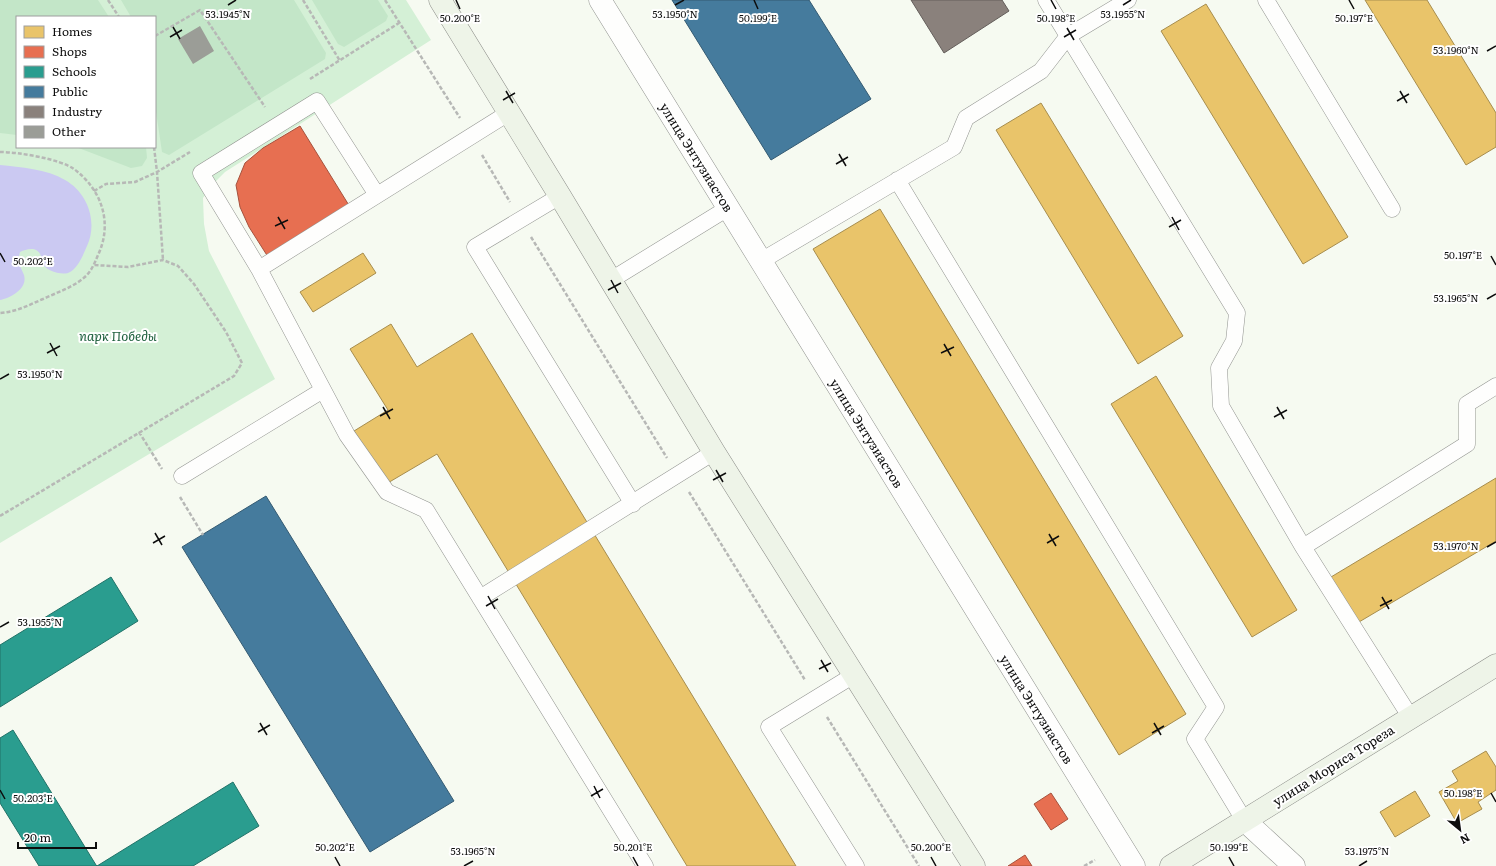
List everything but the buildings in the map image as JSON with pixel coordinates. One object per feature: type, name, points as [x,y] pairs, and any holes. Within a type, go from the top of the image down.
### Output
[{"type":"main road","points":[[440,0],[510,112],[714,452],[974,866]]},
{"type":"main road","name":"улица Мориса Тореза","points":[[1171,866],[1496,665]]},
{"type":"street","name":"улица Энтузиастов","points":[[600,0],[1134,866]]},
{"type":"street","points":[[1244,820],[1294,866]]},
{"type":"lane","points":[[1046,0],[1237,313],[1234,341],[1220,368],[1221,406],[1303,547],[1411,718]]},
{"type":"lane","points":[[761,260],[954,147],[966,118],[1041,71],[1068,36],[1128,0]]},
{"type":"lane","points":[[1266,0],[1392,208]]},
{"type":"lane","points":[[377,195],[317,101],[201,173],[259,269],[347,435],[387,492],[426,510],[645,866]]},
{"type":"lane","points":[[259,269],[510,112]]},
{"type":"lane","points":[[897,180],[1216,707],[1195,739],[1244,820]]},
{"type":"lane","points":[[560,196],[475,247],[633,504]]},
{"type":"lane","points":[[611,280],[728,208]]},
{"type":"lane","points":[[1303,547],[1467,444],[1467,404],[1496,386]]},
{"type":"lane","points":[[182,476],[323,390]]},
{"type":"lane","points":[[480,598],[633,504],[714,452]]},
{"type":"lane","points":[[854,675],[769,727],[856,866]]},
{"type":"path","points":[[108,0],[118,16]]},
{"type":"path","points":[[303,0],[340,61]]},
{"type":"path","points":[[385,0],[471,136],[520,220],[919,866]]},
{"type":"path","points":[[156,35],[200,10],[265,107]]},
{"type":"path","points":[[306,82],[399,23]]},
{"type":"path","points":[[259,111],[272,103]]},
{"type":"path","points":[[154,148],[163,260]]},
{"type":"path","points":[[0,152],[15,152],[50,160],[73,168],[94,191],[104,209],[106,230],[102,247],[94,265],[87,275],[74,286],[17,310],[0,313]]},
{"type":"path","points":[[94,191],[106,184],[135,182],[157,172],[191,152]]},
{"type":"path","points":[[0,516],[234,376],[242,363],[226,332],[194,284],[178,266],[163,260],[128,267],[94,265]]},
{"type":"path","points":[[1084,866],[1095,860]]},
{"type":"green space","name":"парк Победы","points":[[0,0],[406,0],[431,40],[225,172],[213,184],[203,198],[204,224],[209,251],[275,379],[0,543]]},
{"type":"green space","points":[[0,0],[98,0],[108,16],[16,16],[16,135],[0,133]]},
{"type":"green space","points":[[121,0],[294,0],[326,53],[325,59],[169,155],[162,152],[156,112],[156,16],[130,16]]},
{"type":"green space","points":[[312,0],[378,0],[388,16],[386,21],[344,47],[338,44]]},
{"type":"green space","points":[[79,148],[146,148],[147,158],[142,166],[131,168]]},
{"type":"water","points":[[0,165],[42,171],[65,180],[80,192],[85,200],[91,218],[91,227],[90,237],[82,257],[75,268],[68,273],[57,273],[46,268],[37,251],[29,249],[20,252],[18,260],[25,280],[23,285],[21,289],[13,295],[0,300]]}]
